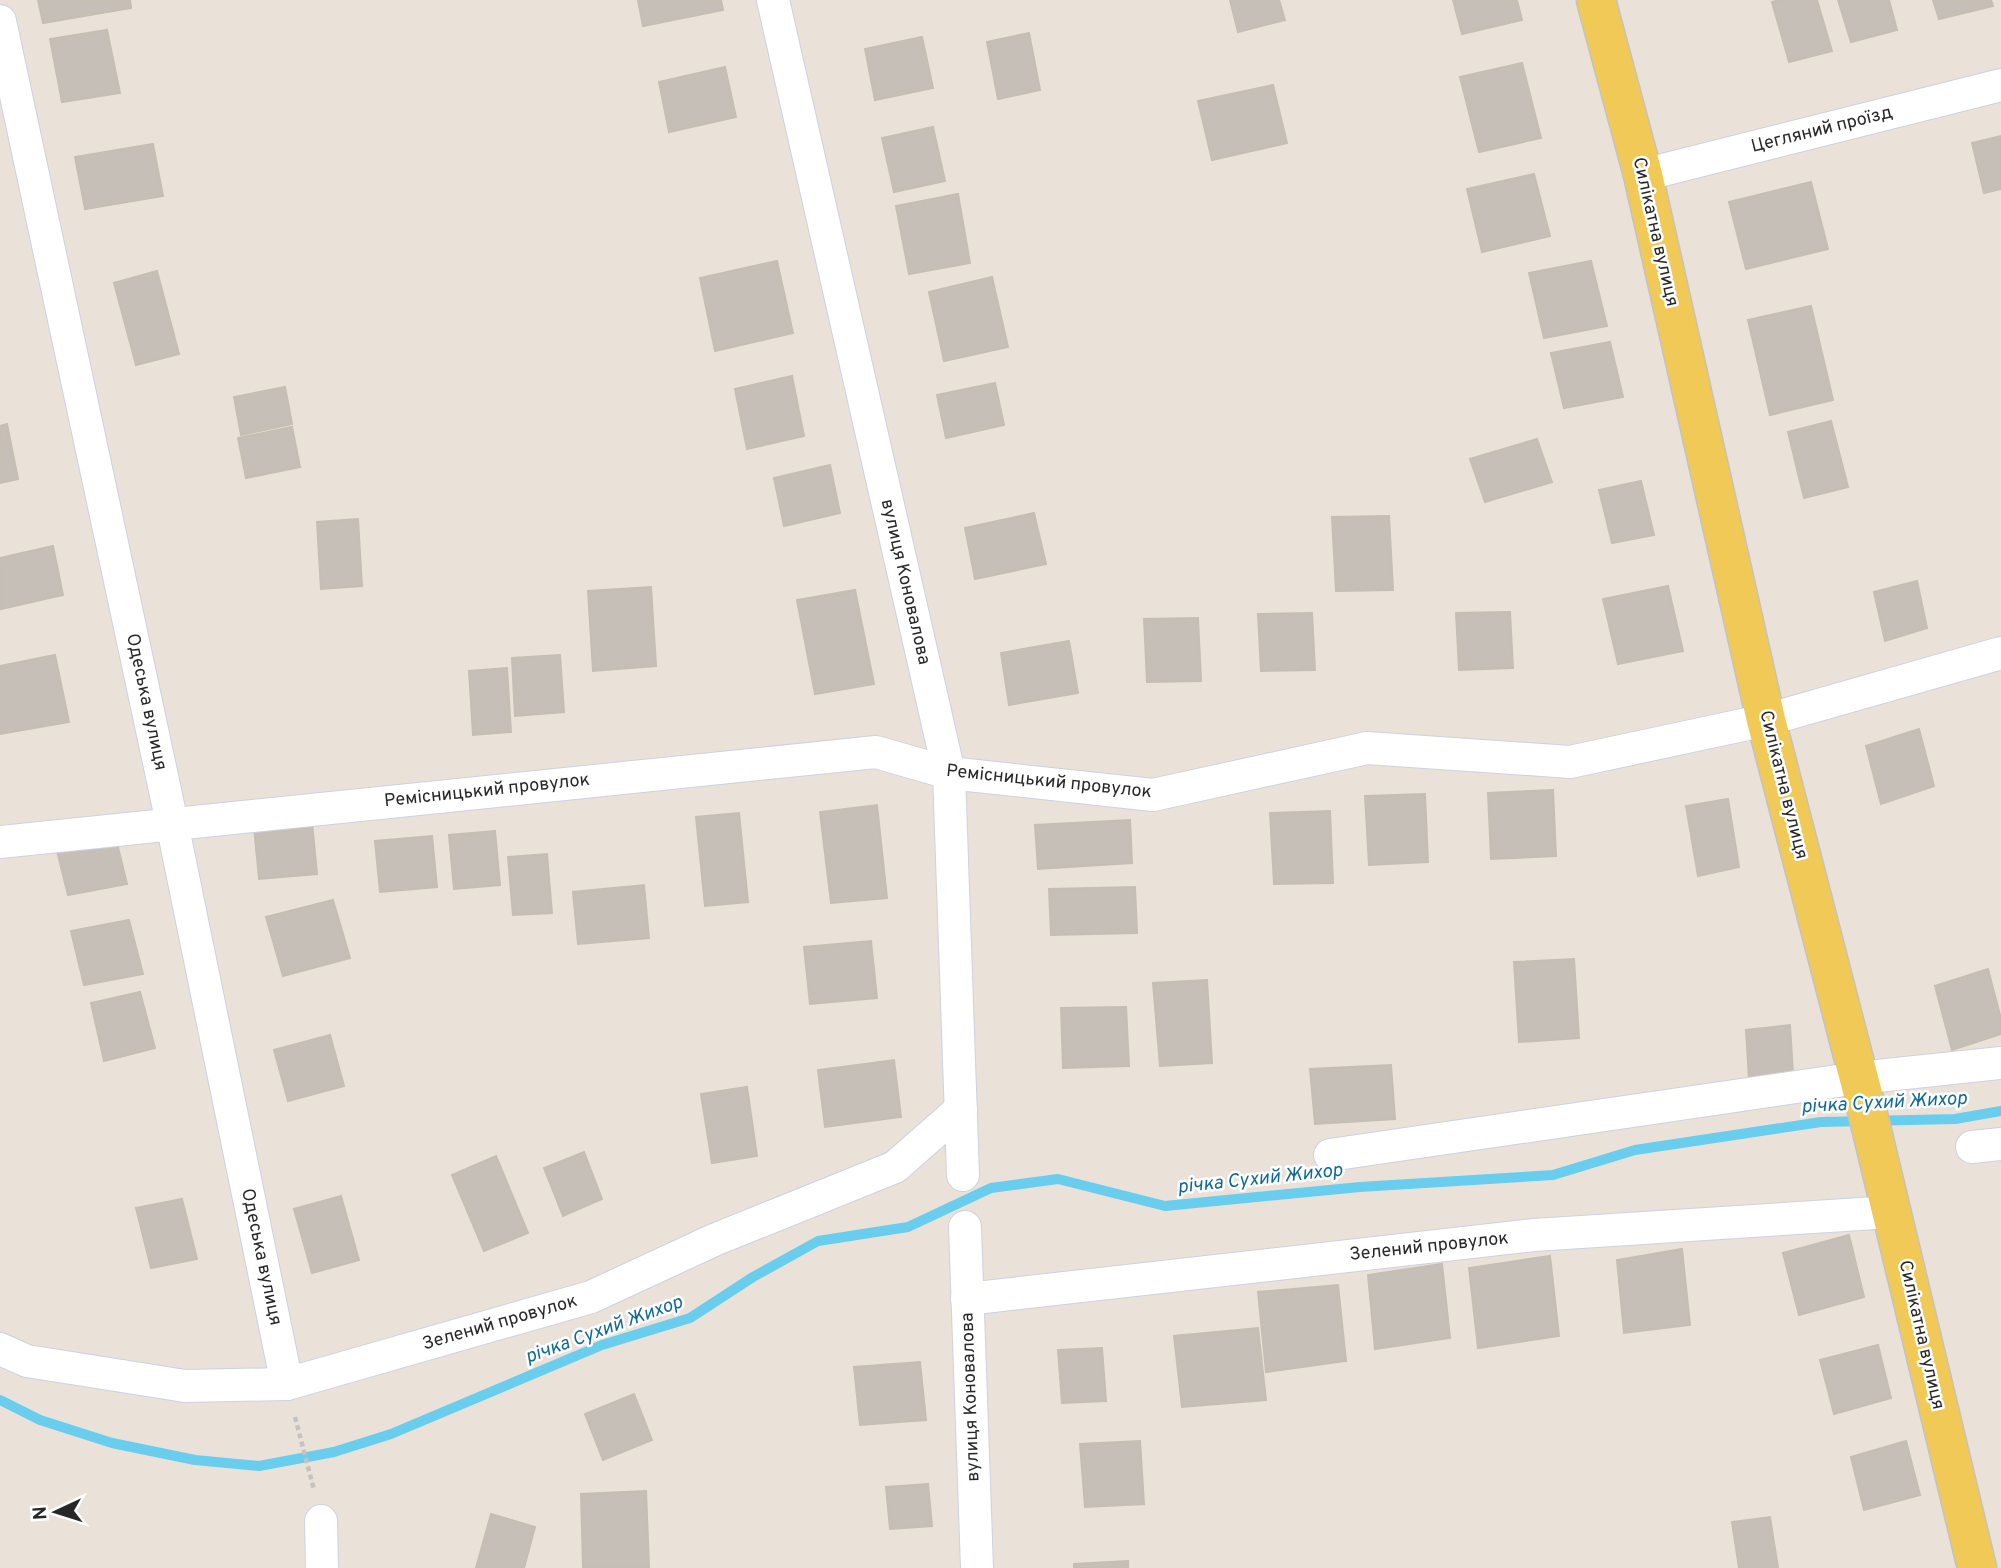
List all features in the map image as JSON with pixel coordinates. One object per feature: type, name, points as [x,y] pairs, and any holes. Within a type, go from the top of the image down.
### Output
[{"type":"main road","name":"Силікатна вулиця","points":[[1596,0],[1643,176],[1766,720],[1892,1212],[1977,1568]]},
{"type":"street","name":"вулиця Коновалова","points":[[773,0],[949,773],[963,1175]]},
{"type":"street","name":"Одеська вулиця","points":[[0,21],[172,823],[287,1384]]},
{"type":"street","name":"Цегляний проїзд","points":[[1643,176],[2001,85]]},
{"type":"street","name":"Ремісницький провулок","points":[[0,842],[876,752],[949,773],[1153,796],[1367,748],[1570,762],[1766,720],[2001,653]]},
{"type":"street","points":[[1330,1155],[1861,1088],[2001,1063]]},
{"type":"street","name":"Зелений провулок","points":[[0,1349],[27,1361],[185,1386],[287,1384],[591,1297],[713,1240],[895,1167],[961,1109]]},
{"type":"street","name":"Зелений провулок","points":[[967,1299],[1534,1235],[1892,1212]]},
{"type":"street","name":"вулиця Коновалова","points":[[965,1227],[977,1568]]},
{"type":"street","points":[[321,1521],[322,1568]]},
{"type":"path","points":[[287,1384],[321,1521]]},
{"type":"building","points":[[38,0],[130,0],[131,8],[43,23]]},
{"type":"building","points":[[638,0],[721,0],[723,10],[643,26]]},
{"type":"building","points":[[1230,0],[1279,0],[1285,20],[1238,32]]},
{"type":"building","points":[[1453,0],[1517,0],[1522,20],[1462,34]]},
{"type":"building","points":[[1817,0],[1832,51],[1789,62],[1772,2]]},
{"type":"building","points":[[1838,0],[1889,0],[1897,30],[1851,42]]},
{"type":"building","points":[[1933,0],[1991,0],[1993,6],[1939,19]]},
{"type":"building","points":[[107,30],[120,93],[62,102],[50,39]]},
{"type":"building","points":[[1029,33],[1040,90],[998,99],[987,42]]},
{"type":"building","points":[[922,37],[933,88],[875,100],[865,49]]},
{"type":"building","points":[[1522,63],[1541,138],[1479,152],[1460,77]]},
{"type":"building","points":[[725,67],[736,117],[669,132],[659,82]]},
{"type":"building","points":[[1273,85],[1287,143],[1212,160],[1198,101]]},
{"type":"building","points":[[933,127],[945,181],[894,192],[882,138]]},
{"type":"building","points":[[2001,136],[2001,189],[1984,193],[1972,143]]},
{"type":"building","points":[[153,144],[163,196],[85,209],[75,157]]},
{"type":"building","points":[[1534,174],[1550,236],[1482,252],[1467,189]]},
{"type":"building","points":[[1811,182],[1828,249],[1746,269],[1729,202]]},
{"type":"building","points":[[958,194],[970,263],[909,274],[896,206]]},
{"type":"building","points":[[777,261],[793,333],[715,351],[700,278]]},
{"type":"building","points":[[1591,261],[1607,326],[1544,338],[1529,273]]},
{"type":"building","points":[[157,271],[179,354],[136,365],[114,283]]},
{"type":"building","points":[[992,277],[1008,347],[944,361],[929,292]]},
{"type":"building","points":[[1811,306],[1833,400],[1770,415],[1748,320]]},
{"type":"building","points":[[1610,342],[1623,397],[1564,408],[1551,353]]},
{"type":"building","points":[[792,376],[804,436],[747,449],[735,389]]},
{"type":"building","points":[[995,383],[1004,425],[946,438],[937,395]]},
{"type":"building","points":[[285,387],[292,424],[241,435],[234,397]]},
{"type":"building","points":[[1831,421],[1848,487],[1804,498],[1788,432]]},
{"type":"building","points":[[7,424],[18,479],[0,483],[0,426]]},
{"type":"building","points":[[292,427],[300,467],[246,478],[238,438]]},
{"type":"building","points":[[1537,439],[1552,482],[1485,502],[1470,459]]},
{"type":"building","points":[[830,465],[840,513],[784,526],[774,478]]},
{"type":"building","points":[[1641,481],[1654,535],[1612,543],[1599,490]]},
{"type":"building","points":[[1034,513],[1046,564],[975,579],[965,528]]},
{"type":"building","points":[[1389,516],[1393,590],[1336,591],[1332,517]]},
{"type":"building","points":[[358,519],[362,586],[321,589],[317,522]]},
{"type":"building","points":[[53,546],[63,595],[1,609],[0,558]]},
{"type":"building","points":[[1917,581],[1927,628],[1885,641],[1874,592]]},
{"type":"building","points":[[1668,586],[1683,651],[1618,664],[1603,599]]},
{"type":"building","points":[[651,587],[656,666],[593,671],[588,591]]},
{"type":"building","points":[[855,590],[874,684],[815,694],[797,600]]},
{"type":"building","points":[[1510,612],[1513,668],[1459,670],[1456,613]]},
{"type":"building","points":[[1312,613],[1315,670],[1261,671],[1258,614]]},
{"type":"building","points":[[1198,618],[1201,681],[1147,682],[1144,619]]},
{"type":"building","points":[[1069,641],[1078,693],[1009,705],[1001,653]]},
{"type":"building","points":[[55,655],[69,722],[0,734],[0,666]]},
{"type":"building","points":[[560,655],[564,712],[515,716],[512,658]]},
{"type":"building","points":[[507,668],[511,732],[473,735],[469,671]]},
{"type":"building","points":[[1919,729],[1934,786],[1881,804],[1866,746]]},
{"type":"building","points":[[1553,790],[1556,856],[1491,859],[1488,793]]},
{"type":"building","points":[[1425,794],[1428,862],[1369,865],[1365,796]]},
{"type":"building","points":[[1728,799],[1739,867],[1698,876],[1686,806]]},
{"type":"building","points":[[877,805],[887,898],[831,903],[820,812]]},
{"type":"building","points":[[1330,811],[1333,883],[1274,884],[1270,813]]},
{"type":"building","points":[[739,813],[748,902],[705,906],[696,817]]},
{"type":"building","points":[[1130,820],[1132,863],[1038,869],[1035,825]]},
{"type":"building","points":[[312,822],[317,874],[259,879],[254,827]]},
{"type":"building","points":[[495,831],[500,885],[454,889],[449,835]]},
{"type":"building","points":[[115,835],[127,884],[68,895],[56,847]]},
{"type":"building","points":[[432,836],[437,887],[380,892],[375,841]]},
{"type":"building","points":[[547,854],[552,913],[513,915],[508,857]]},
{"type":"building","points":[[644,885],[649,938],[578,944],[573,892]]},
{"type":"building","points":[[1135,887],[1137,933],[1051,935],[1049,889]]},
{"type":"building","points":[[333,900],[350,958],[283,976],[266,917]]},
{"type":"building","points":[[129,920],[143,974],[84,985],[71,931]]},
{"type":"building","points":[[871,941],[877,998],[810,1004],[804,947]]},
{"type":"building","points":[[1574,959],[1579,1038],[1519,1042],[1514,962]]},
{"type":"building","points":[[1988,969],[2001,1019],[2001,1034],[1952,1050],[1935,986]]},
{"type":"building","points":[[1207,980],[1212,1063],[1160,1066],[1153,983]]},
{"type":"building","points":[[140,992],[155,1048],[104,1061],[91,1003]]},
{"type":"building","points":[[1126,1007],[1129,1066],[1063,1068],[1061,1008]]},
{"type":"building","points":[[1790,1025],[1793,1074],[1749,1079],[1746,1030]]},
{"type":"building","points":[[330,1035],[344,1086],[288,1101],[274,1050]]},
{"type":"building","points":[[894,1060],[901,1117],[825,1127],[818,1070]]},
{"type":"building","points":[[1391,1065],[1395,1119],[1315,1124],[1310,1069]]},
{"type":"building","points":[[747,1087],[757,1156],[712,1163],[701,1094]]},
{"type":"building","points":[[584,1152],[602,1199],[563,1216],[544,1168]]},
{"type":"building","points":[[496,1156],[528,1233],[484,1251],[452,1175]]},
{"type":"building","points":[[341,1196],[359,1260],[312,1273],[294,1209]]},
{"type":"building","points":[[182,1199],[197,1259],[151,1268],[136,1208]]},
{"type":"building","points":[[1849,1235],[1864,1297],[1799,1315],[1783,1253]]},
{"type":"building","points":[[1682,1249],[1690,1325],[1624,1333],[1617,1260]]},
{"type":"building","points":[[1550,1256],[1559,1336],[1478,1348],[1469,1268]]},
{"type":"building","points":[[1442,1264],[1450,1338],[1375,1349],[1368,1275]]},
{"type":"building","points":[[1338,1285],[1346,1361],[1266,1372],[1258,1292]]},
{"type":"building","points":[[1258,1328],[1266,1400],[1182,1407],[1174,1336]]},
{"type":"building","points":[[1878,1345],[1891,1398],[1834,1414],[1820,1360]]},
{"type":"building","points":[[1102,1348],[1106,1401],[1062,1403],[1058,1350]]},
{"type":"building","points":[[920,1362],[926,1420],[860,1425],[854,1367]]},
{"type":"building","points":[[634,1394],[652,1440],[603,1460],[585,1414]]},
{"type":"building","points":[[1140,1441],[1144,1504],[1085,1507],[1080,1444]]},
{"type":"building","points":[[1906,1441],[1920,1495],[1864,1510],[1851,1457]]},
{"type":"building","points":[[928,1484],[932,1526],[890,1529],[886,1487]]},
{"type":"building","points":[[646,1491],[649,1567],[583,1567],[581,1494]]},
{"type":"building","points":[[491,1514],[535,1527],[524,1568],[476,1568]]},
{"type":"building","points":[[1770,1517],[1778,1568],[1739,1568],[1732,1522]]},
{"type":"building","points":[[1128,1561],[1128,1568],[1074,1568],[1074,1564]]},
{"type":"waterway","name":"річка Сухий Жихор","points":[[0,1400],[40,1420],[112,1443],[195,1460],[259,1466],[334,1452],[391,1434],[602,1345],[690,1318],[753,1277],[818,1241],[908,1227],[991,1188],[1058,1179],[1165,1206],[1360,1187],[1553,1175],[1635,1150],[1821,1122],[1955,1119],[2001,1111]]}]
